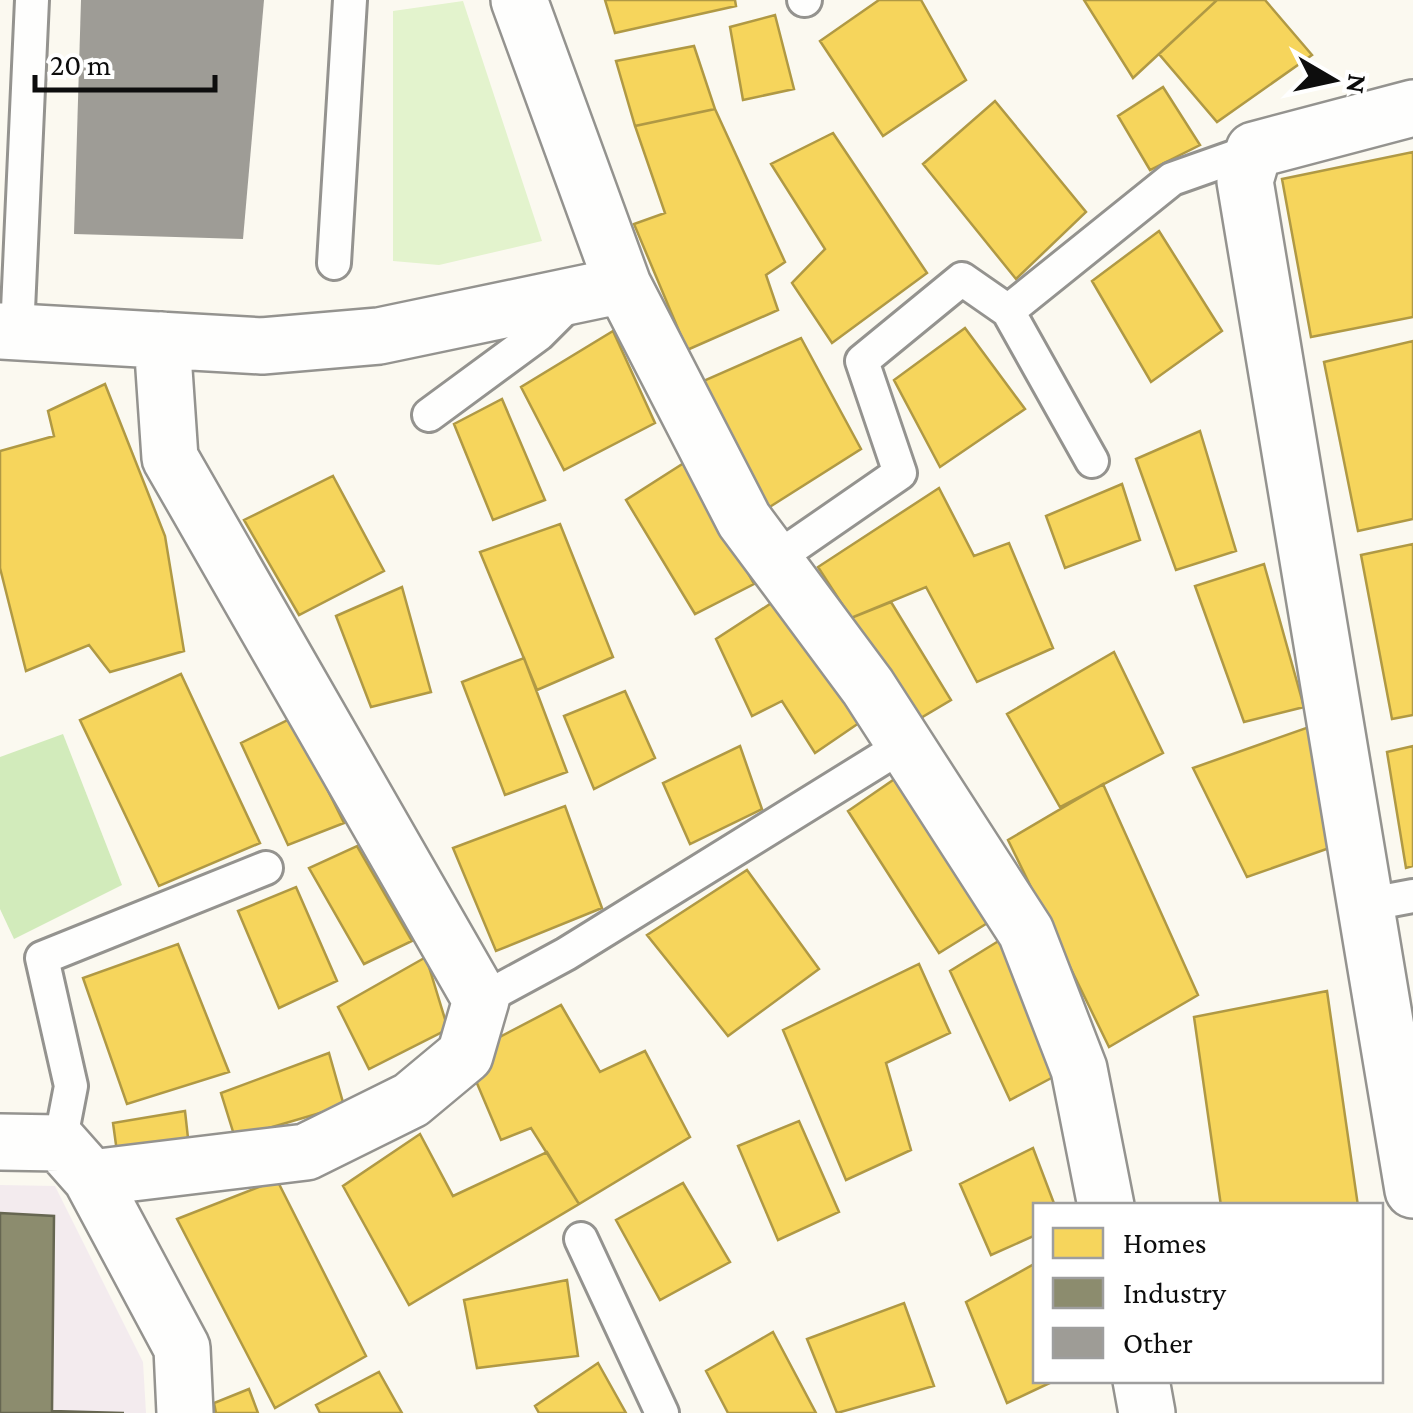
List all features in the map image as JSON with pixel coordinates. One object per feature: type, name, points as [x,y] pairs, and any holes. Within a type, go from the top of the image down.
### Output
[{"type":"street","points":[[519,0],[601,289],[744,520],[905,744],[1026,932],[1079,1069],[1105,1203]]},
{"type":"street","points":[[1413,108],[1254,150],[1245,182],[1389,900],[1413,1190]]},
{"type":"street","points":[[8,331],[262,346],[379,336],[601,289]]},
{"type":"street","points":[[0,1142],[76,1160],[306,1152],[411,1100],[465,1056],[481,1000],[170,458],[162,340]]},
{"type":"street","points":[[76,1160],[182,1348],[185,1413]]},
{"type":"street","points":[[1142,1383],[1147,1413]]},
{"type":"lane","points":[[8,331],[32,0]]},
{"type":"lane","points":[[334,263],[350,0]]},
{"type":"lane","points":[[1008,311],[1172,179],[1254,150]]},
{"type":"lane","points":[[774,560],[900,474],[862,361],[962,279],[1008,311],[1092,461]]},
{"type":"lane","points":[[429,414],[601,289]]},
{"type":"lane","points":[[481,1000],[566,954],[905,744]]},
{"type":"lane","points":[[76,1160],[71,1086],[42,958],[266,868]]},
{"type":"lane","points":[[581,1239],[662,1413]]},
{"type":"shaded area","points":[[0,1185],[55,1186],[143,1362],[146,1413],[0,1413]]},
{"type":"green space","points":[[463,1],[542,241],[439,265],[393,261],[393,11]]},
{"type":"green space","points":[[63,734],[122,885],[14,939],[0,909],[0,757]]},
{"type":"building: Homes","points":[[605,0],[735,0],[736,6],[615,33]]},
{"type":"building: Homes","points":[[879,0],[921,0],[966,80],[883,136],[820,41]]},
{"type":"building: Homes","points":[[1084,0],[1217,0],[1133,78]]},
{"type":"building: Homes","points":[[1217,0],[1265,0],[1312,55],[1217,122],[1159,54]]},
{"type":"building: Homes","points":[[775,15],[794,89],[743,100],[730,27]]},
{"type":"building: Homes","points":[[694,46],[715,109],[635,126],[616,61]]},
{"type":"building: Homes","points":[[1163,87],[1200,145],[1150,170],[1118,116]]},
{"type":"building: Homes","points":[[995,101],[1086,212],[1016,279],[923,164]]},
{"type":"building: Homes","points":[[715,109],[785,262],[766,275],[778,310],[687,350],[634,224],[665,213],[635,126]]},
{"type":"building: Homes","points":[[833,133],[927,273],[832,343],[792,283],[825,249],[771,164]]},
{"type":"building: Homes","points":[[1413,152],[1413,317],[1311,337],[1282,179]]},
{"type":"building: Homes","points":[[1159,231],[1222,331],[1151,382],[1092,281]]},
{"type":"building: Homes","points":[[965,328],[1025,409],[940,467],[894,380]]},
{"type":"building: Homes","points":[[613,331],[655,423],[564,470],[521,387]]},
{"type":"building: Homes","points":[[801,338],[861,449],[768,508],[701,382]]},
{"type":"building: Homes","points":[[1413,341],[1413,519],[1358,531],[1324,362]]},
{"type":"building: Homes","points":[[105,384],[165,536],[184,651],[110,672],[89,645],[26,671],[0,568],[0,451],[54,436],[48,411]]},
{"type":"building: Homes","points":[[502,399],[545,500],[493,520],[454,424]]},
{"type":"building: Homes","points":[[1200,431],[1236,551],[1176,570],[1136,459]]},
{"type":"building: Homes","points":[[687,461],[754,584],[695,614],[626,500]]},
{"type":"building: Homes","points":[[333,476],[384,571],[299,615],[244,520]]},
{"type":"building: Homes","points":[[1122,484],[1140,540],[1065,568],[1046,516]]},
{"type":"building: Homes","points":[[939,488],[974,556],[1009,543],[1053,648],[977,682],[926,587],[851,618],[818,567]]},
{"type":"building: Homes","points":[[560,524],[613,657],[537,690],[480,552]]},
{"type":"building: Homes","points":[[1413,544],[1413,715],[1392,719],[1361,555]]},
{"type":"building: Homes","points":[[1264,564],[1304,707],[1244,722],[1195,586]]},
{"type":"building: Homes","points":[[402,587],[431,692],[371,707],[336,616]]},
{"type":"building: Homes","points":[[773,602],[859,723],[815,753],[782,701],[752,716],[716,639]]},
{"type":"building: Homes","points":[[891,602],[951,700],[919,719],[851,618]]},
{"type":"building: Homes","points":[[1114,652],[1163,753],[1060,807],[1007,714]]},
{"type":"building: Homes","points":[[524,658],[567,772],[505,795],[462,682]]},
{"type":"building: Homes","points":[[181,674],[260,843],[159,886],[80,720]]},
{"type":"building: Homes","points":[[625,691],[655,758],[594,789],[564,716]]},
{"type":"building: Homes","points":[[292,718],[344,823],[288,845],[241,743]]},
{"type":"building: Homes","points":[[1309,727],[1355,839],[1247,877],[1193,768]]},
{"type":"building: Homes","points":[[740,746],[762,809],[690,844],[663,783]]},
{"type":"building: Homes","points":[[1413,746],[1413,866],[1406,868],[1387,752]]},
{"type":"building: Homes","points":[[896,778],[994,919],[939,953],[848,811]]},
{"type":"building: Homes","points":[[1103,784],[1198,995],[1109,1047],[1008,840]]},
{"type":"building: Homes","points":[[565,806],[602,908],[496,951],[453,848]]},
{"type":"building: Homes","points":[[357,846],[412,941],[364,964],[309,868]]},
{"type":"building: Homes","points":[[747,870],[819,969],[728,1036],[647,935]]},
{"type":"building: Homes","points":[[296,887],[337,981],[279,1008],[238,911]]},
{"type":"building: Homes","points":[[1005,937],[1057,1075],[1010,1100],[950,971]]},
{"type":"building: Homes","points":[[178,944],[229,1072],[127,1104],[83,978]]},
{"type":"building: Homes","points":[[426,957],[448,1029],[369,1069],[338,1007]]},
{"type":"building: Homes","points":[[919,964],[950,1033],[886,1063],[911,1150],[846,1180],[783,1030]]},
{"type":"building: Homes","points":[[1327,991],[1358,1203],[1221,1203],[1194,1017]]},
{"type":"building: Homes","points":[[561,1005],[600,1072],[645,1051],[690,1137],[579,1204],[531,1128],[501,1140],[465,1055]]},
{"type":"building: Homes","points":[[329,1053],[344,1106],[235,1138],[221,1093]]},
{"type":"building: Homes","points":[[185,1111],[189,1147],[117,1152],[113,1123]]},
{"type":"building: Homes","points":[[799,1121],[839,1212],[778,1240],[738,1146]]},
{"type":"building: Homes","points":[[420,1134],[453,1196],[547,1152],[579,1204],[409,1305],[343,1186]]},
{"type":"building: Homes","points":[[1033,1148],[1054,1203],[1033,1203],[1033,1236],[991,1255],[960,1184]]},
{"type":"building: Homes","points":[[277,1180],[366,1356],[275,1408],[177,1219]]},
{"type":"building: Homes","points":[[683,1183],[730,1262],[660,1300],[616,1220]]},
{"type":"building: Homes","points":[[1033,1265],[1033,1383],[1050,1383],[1007,1403],[966,1302]]},
{"type":"building: Homes","points":[[567,1280],[578,1356],[477,1368],[464,1300]]},
{"type":"building: Homes","points":[[904,1303],[934,1386],[837,1413],[807,1339]]},
{"type":"building: Homes","points":[[773,1332],[816,1413],[728,1413],[706,1371]]},
{"type":"building: Homes","points":[[598,1363],[626,1413],[539,1413],[535,1406]]},
{"type":"building: Homes","points":[[379,1372],[402,1413],[320,1413],[316,1405]]},
{"type":"building: Homes","points":[[249,1389],[258,1413],[216,1413],[214,1403]]},
{"type":"building: Industry","points":[[0,1213],[54,1216],[52,1411],[124,1413],[0,1413]]},
{"type":"building: Other","points":[[81,0],[264,0],[243,239],[74,234]]}]
